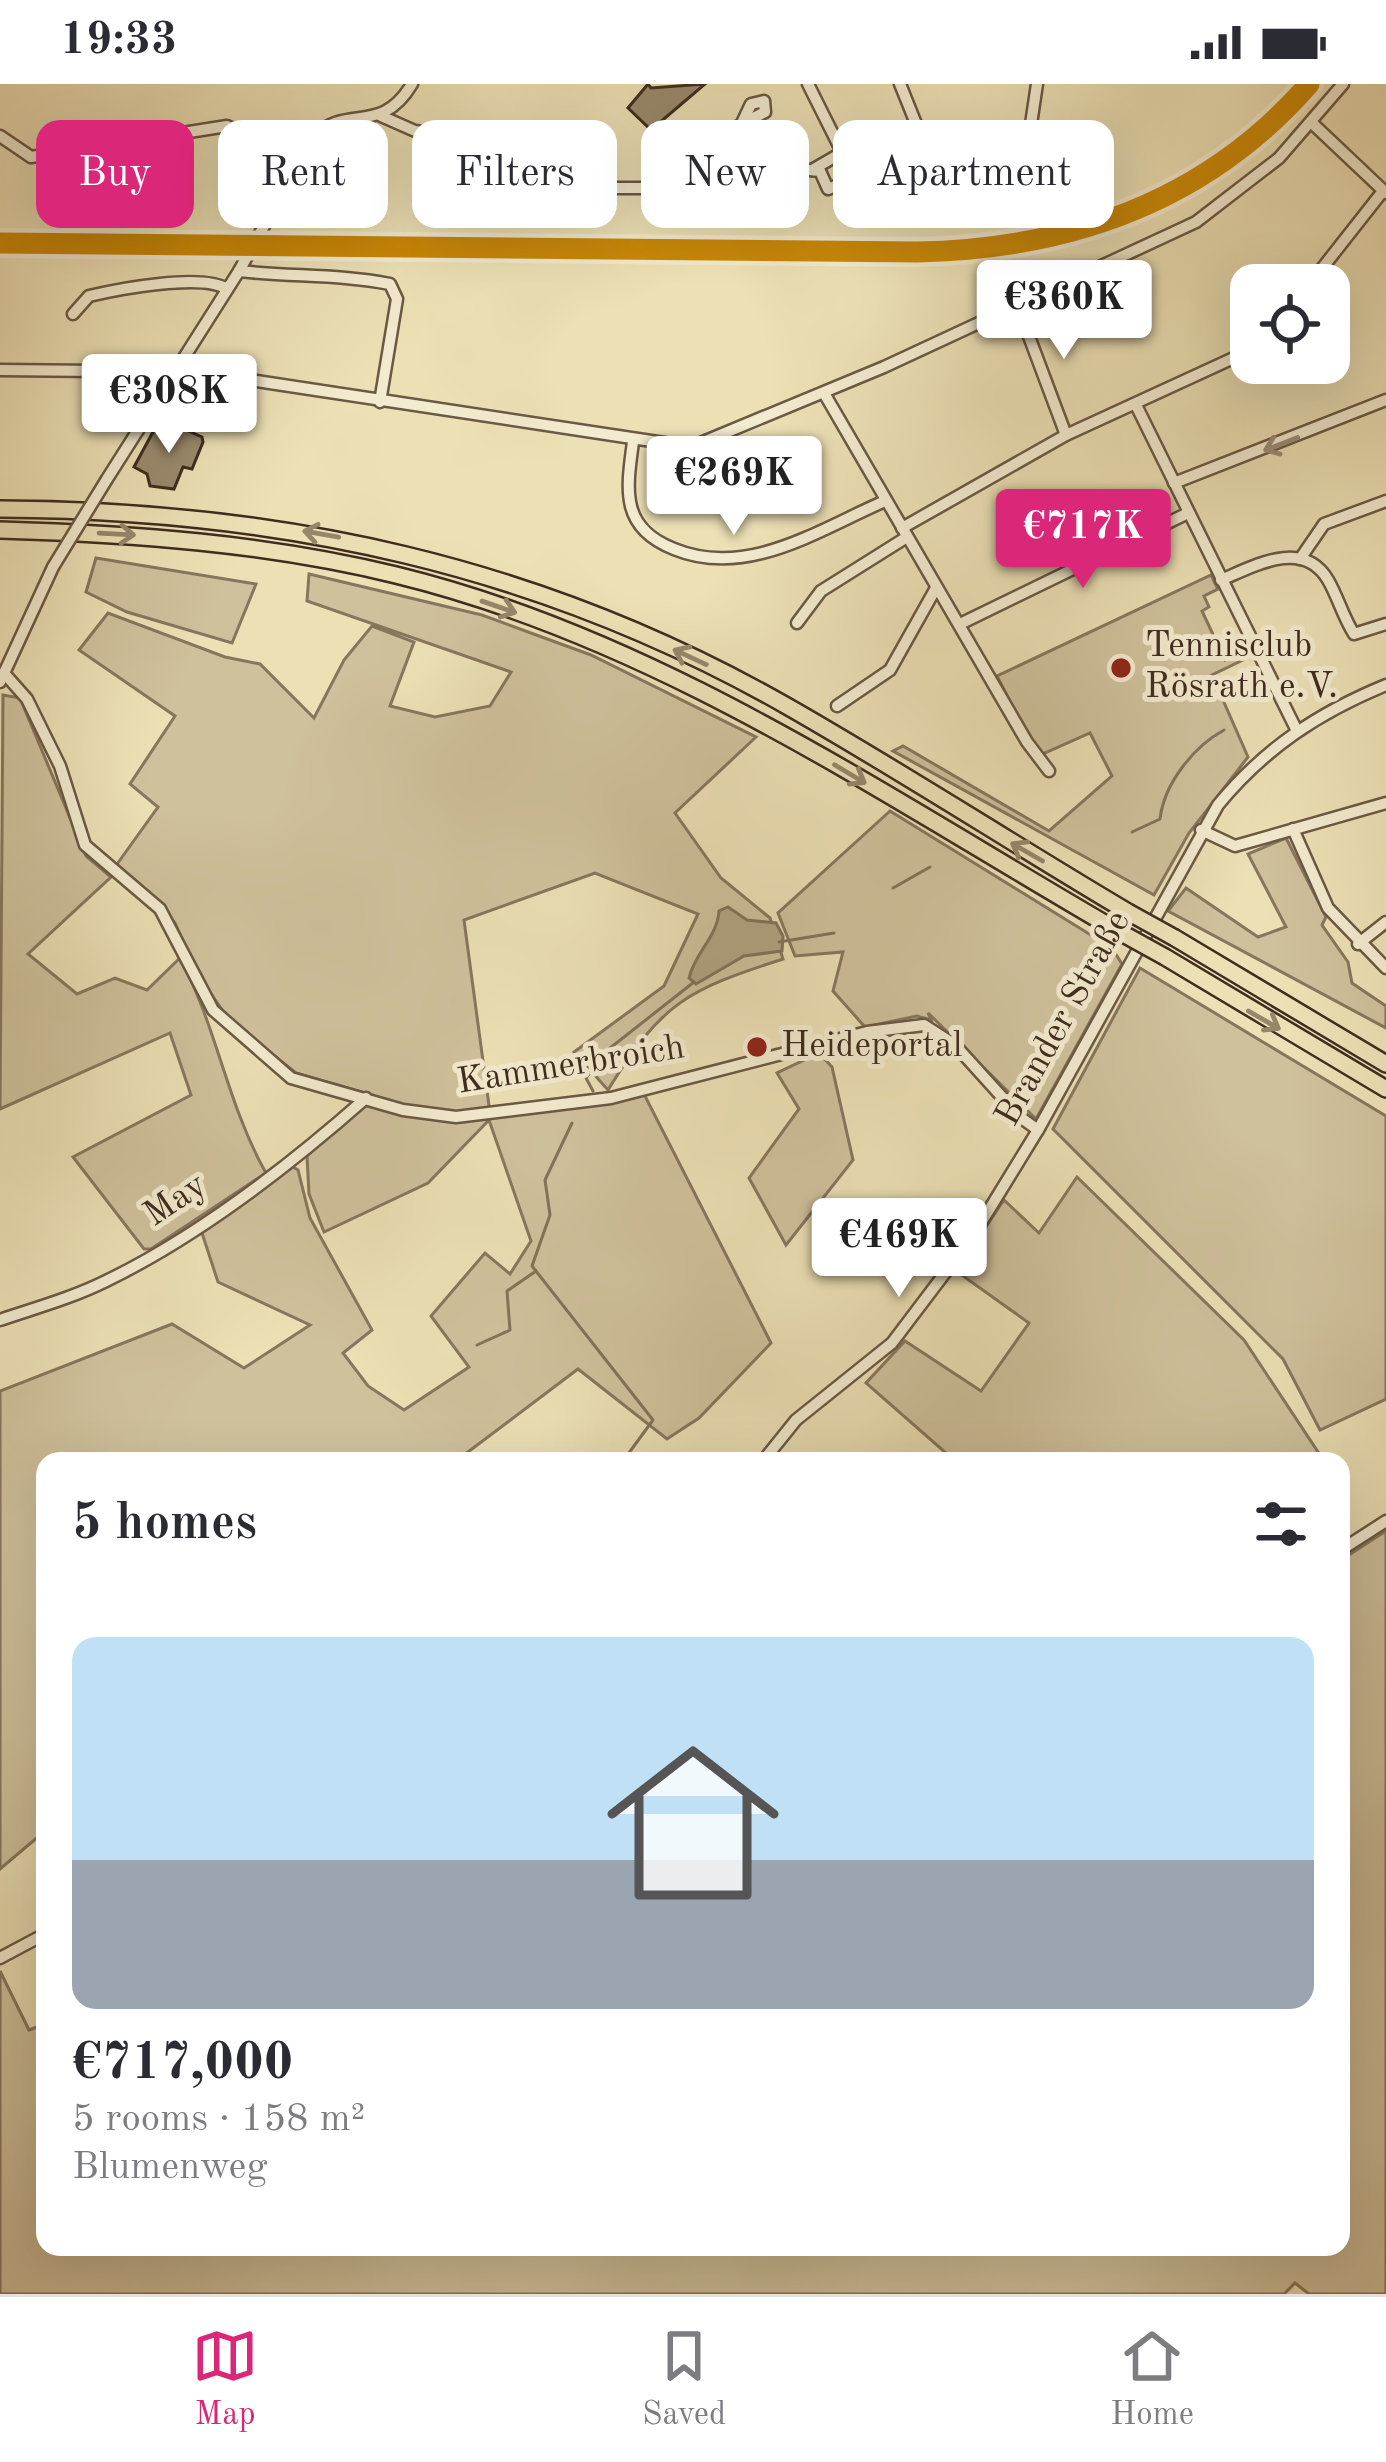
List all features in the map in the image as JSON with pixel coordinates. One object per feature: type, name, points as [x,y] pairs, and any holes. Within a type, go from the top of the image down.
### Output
[{"type":"highway","points":[[0,509],[129,509],[298,530],[407,552],[581,608],[783,704],[1386,1064]]},
{"type":"highway","points":[[0,530],[132,534],[332,561],[399,575],[573,633],[683,681],[775,730],[1386,1089]]},
{"type":"street","points":[[381,116],[412,84]]},
{"type":"street","points":[[808,84],[833,133]]},
{"type":"street","points":[[900,84],[915,120]]},
{"type":"street","points":[[909,106],[912,84]]},
{"type":"street","points":[[1032,120],[1036,84]]},
{"type":"street","points":[[0,370],[174,370],[678,449],[701,445],[1018,307],[1196,222],[1252,184],[1343,84]]},
{"type":"street","points":[[358,120],[381,116],[415,131],[520,144],[566,181],[598,188],[641,188]]},
{"type":"street","points":[[1312,123],[1384,192],[1327,264]]},
{"type":"street","points":[[0,136],[31,157],[218,127]]},
{"type":"street","points":[[812,170],[833,158]]},
{"type":"street","points":[[809,170],[820,171],[828,189],[833,187]]},
{"type":"street","points":[[2,677],[53,567],[262,228]]},
{"type":"street","points":[[241,267],[333,273],[351,282],[390,284],[397,299],[380,402]]},
{"type":"street","points":[[73,314],[89,296],[126,294],[143,285],[210,283],[227,290]]},
{"type":"street","points":[[1018,307],[1066,434]]},
{"type":"street","points":[[797,623],[821,591],[904,532],[1066,434],[1230,360]]},
{"type":"street","points":[[824,393],[1037,760],[1049,771]]},
{"type":"street","points":[[1174,483],[1386,400]]},
{"type":"street","points":[[1136,405],[1186,514],[1297,729]]},
{"type":"street","points":[[632,442],[628,503],[636,526],[656,542],[707,561],[762,554],[885,501]]},
{"type":"street","points":[[1300,559],[1324,524],[1386,501]]},
{"type":"street","points":[[960,624],[1186,514]]},
{"type":"street","points":[[1221,580],[1276,557],[1300,559],[1324,574],[1354,634],[1386,624]]},
{"type":"street","points":[[837,706],[890,670],[936,588]]},
{"type":"street","name":"Kammerbroich","points":[[2,677],[27,699],[60,766],[86,845],[172,924],[214,1010],[291,1078],[428,1115],[456,1117],[611,1098],[867,1032],[924,1025],[955,1045],[1020,1117],[1038,1130]]},
{"type":"street","name":"Brander Straße","points":[[771,1452],[796,1420],[869,1364],[913,1320],[1038,1130],[1201,830],[1243,774],[1297,729],[1386,686]]},
{"type":"street","points":[[1201,830],[1229,846],[1386,803]]},
{"type":"street","points":[[1293,829],[1328,908],[1386,968]]},
{"type":"street","points":[[1358,944],[1386,922]]},
{"type":"street","name":"May","points":[[0,1320],[104,1282],[140,1262],[298,1156],[366,1098]]},
{"type":"street","points":[[1350,1544],[1386,1521]]},
{"type":"street","points":[[0,1958],[36,1939]]},
{"type":"shaded area","points":[[96,558],[256,584],[232,643],[127,612],[86,592]]},
{"type":"shaded area","points":[[309,574],[482,615],[591,655],[756,737],[675,813],[721,878],[770,918],[783,959],[723,980],[680,1003],[645,1037],[608,1090],[574,1052],[664,986],[698,914],[595,873],[464,920],[490,1113],[644,1094],[771,1343],[699,1418],[667,1439],[578,1369],[468,1452],[36,1452],[36,1839],[0,1869],[0,1391],[172,1324],[244,1368],[310,1325],[218,1282],[200,1227],[293,1167],[298,1170],[310,1218],[372,1330],[343,1353],[368,1386],[404,1410],[469,1367],[431,1316],[485,1253],[510,1274],[531,1241],[489,1120],[428,1183],[324,1232],[309,1194],[307,1156],[365,1093],[296,1073],[230,1021],[197,974],[175,923],[115,867],[158,807],[130,784],[175,716],[79,650],[108,613],[225,657],[260,664],[314,718],[344,660],[372,626],[414,642],[390,706],[435,717],[490,706],[511,672],[307,601]]},
{"type":"shaded area","points":[[1211,575],[1218,589],[1204,596],[1209,607],[1202,611],[1225,660],[1248,650],[1251,656],[1212,675],[1248,757],[1189,833],[1154,895],[893,751],[903,746],[1049,831],[1112,776],[1090,733],[1038,756],[997,676]]},
{"type":"shaded area","points":[[3,695],[20,698],[86,856],[111,877],[28,954],[77,994],[115,978],[147,990],[180,958],[266,1173],[151,1249],[144,1249],[73,1157],[191,1095],[170,1033],[0,1109]]},
{"type":"shaded area","points":[[890,811],[1112,948],[1122,964],[1036,1119],[928,1013],[931,1020],[917,1016],[865,1027],[833,991],[843,952],[795,956],[778,913]]},
{"type":"shaded area","points":[[1286,838],[1326,917],[1322,925],[1348,962],[1352,983],[1386,1006],[1386,1028],[1168,911],[1186,888],[1258,937],[1286,927],[1248,854]]},
{"type":"shaded area","points":[[728,907],[747,920],[776,923],[783,936],[782,951],[744,956],[696,984],[689,978],[692,969],[719,911]]},
{"type":"shaded area","points":[[1140,968],[1386,1116],[1386,1399],[1320,1430],[1283,1359],[1053,1129]]},
{"type":"shaded area","points":[[819,1053],[832,1067],[853,1160],[786,1245],[749,1178],[799,1109],[777,1073]]},
{"type":"shaded area","points":[[1077,1177],[1244,1340],[1318,1452],[945,1452],[866,1383],[905,1341],[981,1391],[1029,1323],[956,1271],[1004,1200],[1039,1233]]},
{"type":"shaded area","points":[[1386,1531],[1386,2294],[1309,2294],[1295,2283],[1284,2294],[0,2294],[0,1971],[29,2030],[36,2027],[36,2256],[1350,2256],[1350,1554]]},
{"type":"building","points":[[648,84],[651,88],[705,84],[663,120],[641,120],[628,108]]},
{"type":"building","points":[[168,422],[202,437],[203,442],[192,469],[183,467],[174,489],[150,486],[147,474],[134,467],[154,430],[161,434]]},
{"type":"waterway","points":[[1132,832],[1160,819],[1167,793],[1182,768],[1224,730]]},
{"type":"waterway","points":[[893,888],[930,867]]},
{"type":"waterway","points":[[779,942],[834,933]]},
{"type":"waterway","points":[[593,1091],[586,1078],[605,1052],[694,982]]},
{"type":"waterway","points":[[572,1123],[545,1180],[550,1215],[532,1266],[653,1420],[630,1452]]},
{"type":"waterway","points":[[477,1345],[510,1330],[507,1291],[536,1271]]},
{"type":"transit line","points":[[0,243],[974,249],[1081,229],[1180,188],[1226,160],[1309,84]]},
{"type":"place","name":"Tennisclub Rösrath e.V.","points":[[1121,668]]},
{"type":"place","name":"Heideportal","points":[[757,1047]]}]
